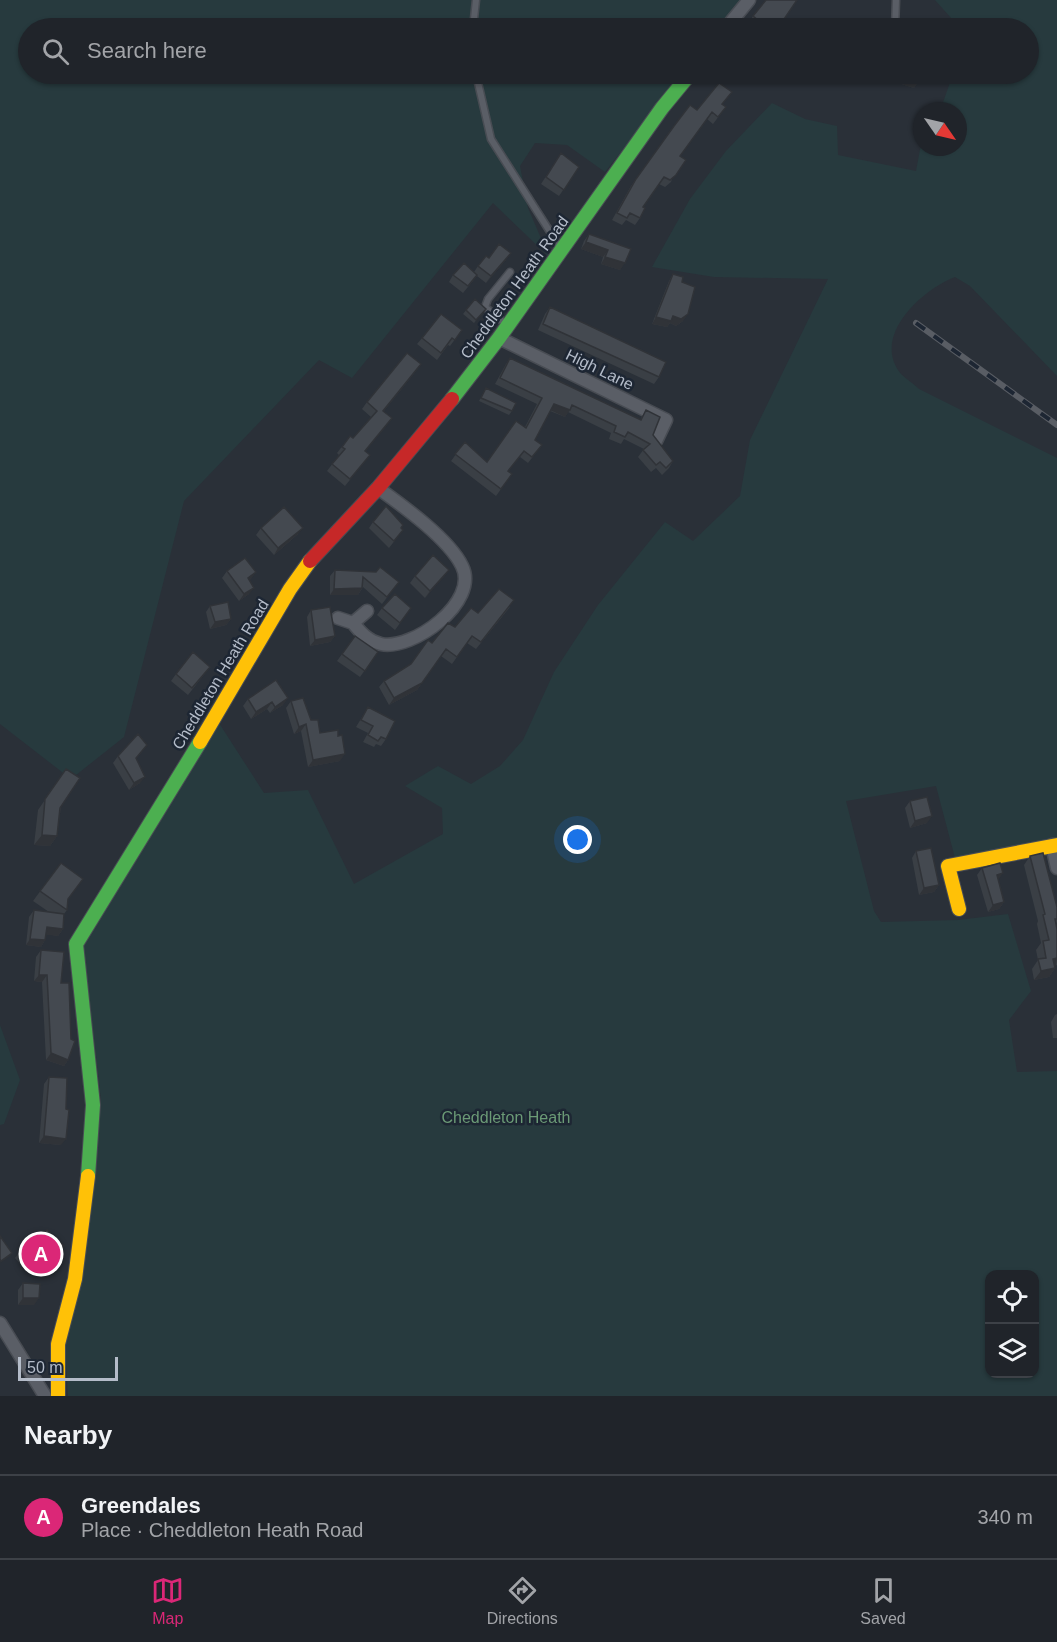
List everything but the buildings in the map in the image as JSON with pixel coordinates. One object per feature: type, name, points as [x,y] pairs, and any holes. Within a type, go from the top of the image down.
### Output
[{"type":"street","points":[[734,18],[749,0]]},
{"type":"street","name":"Cheddleton Heath Road","points":[[58,1396],[58,1344],[75,1279],[86,1210],[93,1105],[76,944],[223,705],[290,589],[312,560],[378,488],[499,338],[683,84]]},
{"type":"street","name":"High Lane","points":[[499,338],[666,420],[657,441]]},
{"type":"street","points":[[338,618],[353,623],[366,638],[392,646],[407,641],[448,614],[457,606],[464,587],[462,566],[443,544],[414,514],[378,488]]},
{"type":"street","points":[[353,623],[367,612]]},
{"type":"street","points":[[959,909],[948,866],[1054,845],[1057,868]]},
{"type":"street","points":[[0,1323],[45,1396]]},
{"type":"lane","points":[[474,18],[476,0]]},
{"type":"lane","points":[[895,18],[896,0]]},
{"type":"lane","points":[[478,84],[491,139],[561,250]]},
{"type":"lane","points":[[508,326],[485,307],[488,299],[510,272]]},
{"type":"green space","points":[[0,0],[742,0],[727,18],[18,18],[18,84],[675,84],[605,172],[567,145],[535,143],[520,166],[528,208],[549,257],[493,203],[352,378],[319,360],[184,501],[124,737],[71,779],[0,724]]},
{"type":"green space","name":"Cheddleton Heath","points":[[935,0],[1057,0],[1057,376],[970,286],[955,277],[942,283],[916,303],[904,316],[896,330],[892,344],[893,359],[901,374],[919,389],[1057,458],[1057,838],[955,858],[936,786],[846,801],[874,911],[881,922],[958,920],[1008,914],[1031,991],[1009,1020],[1017,1072],[1057,1071],[1057,1396],[68,1396],[65,1345],[91,1216],[101,1100],[83,944],[219,723],[264,793],[308,790],[354,884],[443,834],[442,808],[405,786],[438,766],[471,784],[500,766],[523,740],[554,672],[598,605],[665,522],[693,541],[740,496],[750,440],[828,279],[714,277],[652,267],[690,199],[726,151],[772,103],[805,119],[837,126],[838,155],[916,171],[919,156],[967,156],[967,102],[943,102],[949,84],[1039,84],[1039,18],[951,18]]},
{"type":"green space","points":[[0,1025],[20,1080],[4,1124],[0,1125]]},
{"type":"railway","points":[[916,323],[1057,425]]},
{"type":"traffic: fast","points":[[452,399],[499,338],[662,108],[682,84]]},
{"type":"traffic: fast","points":[[88,1176],[93,1105],[76,944],[200,742]]},
{"type":"traffic: slow","points":[[200,742],[290,589],[310,561]]},
{"type":"traffic: slow","points":[[959,909],[948,866],[1057,845]]},
{"type":"traffic: slow","points":[[58,1396],[58,1344],[75,1279],[88,1176]]},
{"type":"traffic: jam","points":[[310,561],[378,488],[452,399]]},
{"type":"place","name":"Greendales","points":[[41,1254]]}]
